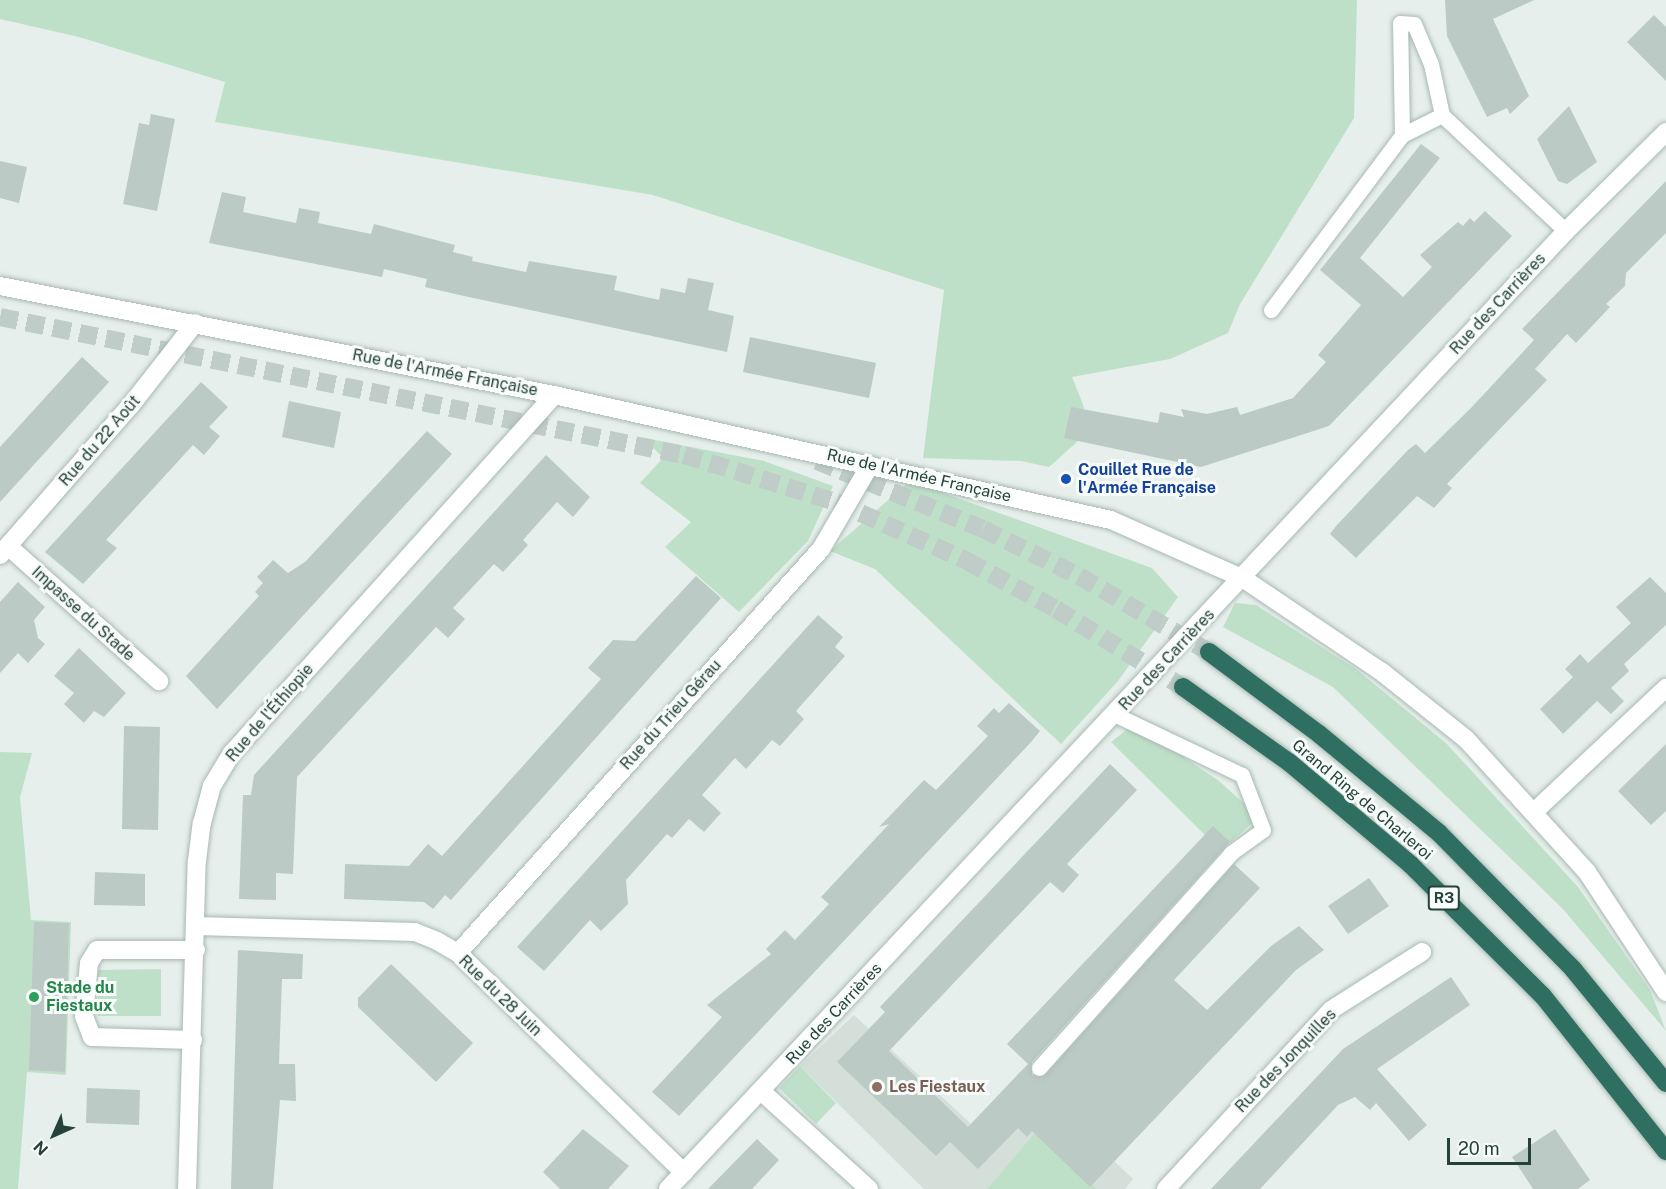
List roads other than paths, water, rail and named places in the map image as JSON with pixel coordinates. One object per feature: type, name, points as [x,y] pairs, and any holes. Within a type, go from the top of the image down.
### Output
[{"type":"highway","name":"Grand Ring de Charleroi","points":[[1209,652],[1319,734],[1439,833],[1573,969],[1666,1083]]},
{"type":"highway","name":"Grand Ring de Charleroi","points":[[1183,687],[1290,763],[1410,864],[1543,996],[1666,1151]]},
{"type":"street","name":"Rue des Carrières","points":[[668,1189],[1244,579],[1566,231],[1666,132]]},
{"type":"street","name":"Rue de l'Armée Française","points":[[0,286],[554,395],[1111,520],[1244,579],[1420,702],[1466,739],[1535,811],[1587,872],[1666,992]]},
{"type":"street","name":"Rue du 22 Août","points":[[4,550],[131,405],[195,323]]},
{"type":"street","name":"Rue de l'Éthiopie","points":[[187,1189],[201,822],[212,786],[232,753],[554,395]]},
{"type":"street","name":"Rue du Trieu Gérau","points":[[458,953],[821,549],[870,465]]},
{"type":"street","name":"Impasse du Stade","points":[[4,550],[159,681]]},
{"type":"street","points":[[1535,811],[1666,688]]},
{"type":"street","name":"Rue du 28 Juin","points":[[196,926],[415,932],[458,953],[684,1173]]},
{"type":"street","points":[[193,1040],[92,1037],[84,1016],[89,963],[97,950],[196,950]]},
{"type":"street","name":"Rue des Jonquilles","points":[[1166,1189],[1331,1010],[1422,952]]},
{"type":"street","points":[[761,1091],[869,1189]]},
{"type":"lane","points":[[1402,135],[1400,23],[1414,24],[1431,64],[1442,115],[1566,231]]},
{"type":"lane","points":[[1271,310],[1402,135],[1442,115]]},
{"type":"lane","points":[[1039,1068],[1231,853],[1263,830],[1242,775],[1116,715]]},
{"type":"tunnel","points":[[0,317],[684,455],[836,502],[967,561],[1056,609],[1183,687]]},
{"type":"tunnel","points":[[817,461],[983,529],[1079,576],[1209,652]]},
{"type":"place","name":"Couillet Rue de l'Armée Française","points":[[1066,479]]},
{"type":"place","name":"Stade du Fiestaux","points":[[34,997]]},
{"type":"place","name":"Les Fiestaux","points":[[877,1087]]}]
